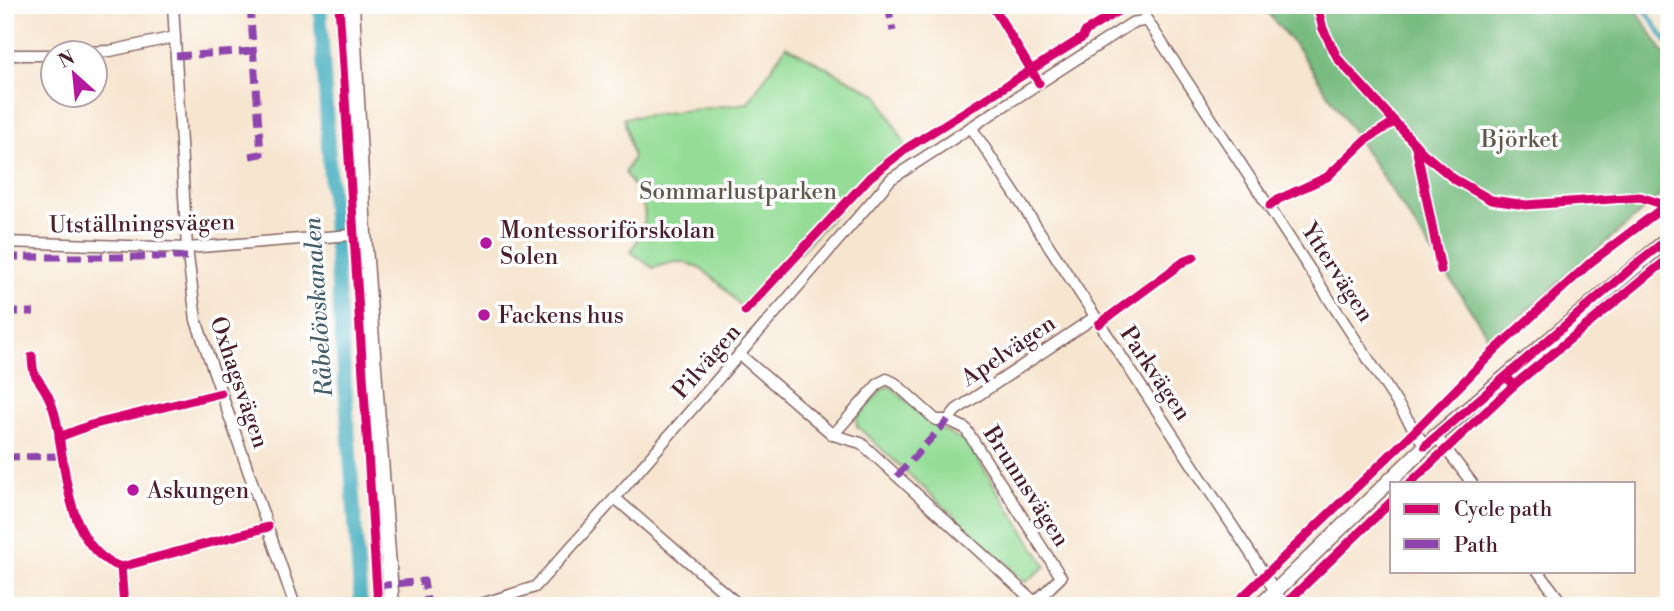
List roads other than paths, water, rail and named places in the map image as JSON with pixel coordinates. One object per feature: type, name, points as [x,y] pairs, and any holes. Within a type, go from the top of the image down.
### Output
[{"type":"street","name":"Oxhagsvägen","points":[[173,5],[187,248],[196,320],[295,606]]},
{"type":"street","points":[[352,5],[364,234],[392,606]]},
{"type":"street","name":"Pilvägen","points":[[475,606],[514,601],[535,587],[891,179],[1132,23],[1143,21],[1145,17]]},
{"type":"street","name":"Yttervägen","points":[[1145,17],[1430,441],[1471,482]]},
{"type":"street","points":[[108,51],[175,37]]},
{"type":"street","points":[[5,55],[38,54]]},
{"type":"street","name":"Parkvägen","points":[[971,127],[1285,606]]},
{"type":"street","name":"Utställningsvägen","points":[[5,242],[187,248],[364,234]]},
{"type":"street","points":[[1260,606],[1430,441],[1669,239]]},
{"type":"street","name":"Apelvägen","points":[[948,420],[956,410],[1095,317]]},
{"type":"street","name":"Brunnsvägen","points":[[739,354],[833,435],[861,443],[1035,605],[1061,577],[965,428],[948,420],[936,419],[895,383],[887,379],[878,383],[833,435]]},
{"type":"street","points":[[615,498],[740,606]]},
{"type":"street","points":[[1539,572],[1564,606]]},
{"type":"waterway","name":"Råbelövskanalen","points":[[320,5],[361,606]]},
{"type":"waterway","points":[[1642,5],[1669,46]]},
{"type":"place","name":"Montessoriförskolan Solen","points":[[486,243]]},
{"type":"place","name":"Fackens hus","points":[[484,315]]},
{"type":"place","name":"Askungen","points":[[133,490]]},
{"type":"park label","name":"Björket","points":[[1520,139]]},
{"type":"park label","name":"Sommarlustparken","points":[[738,191]]}]
